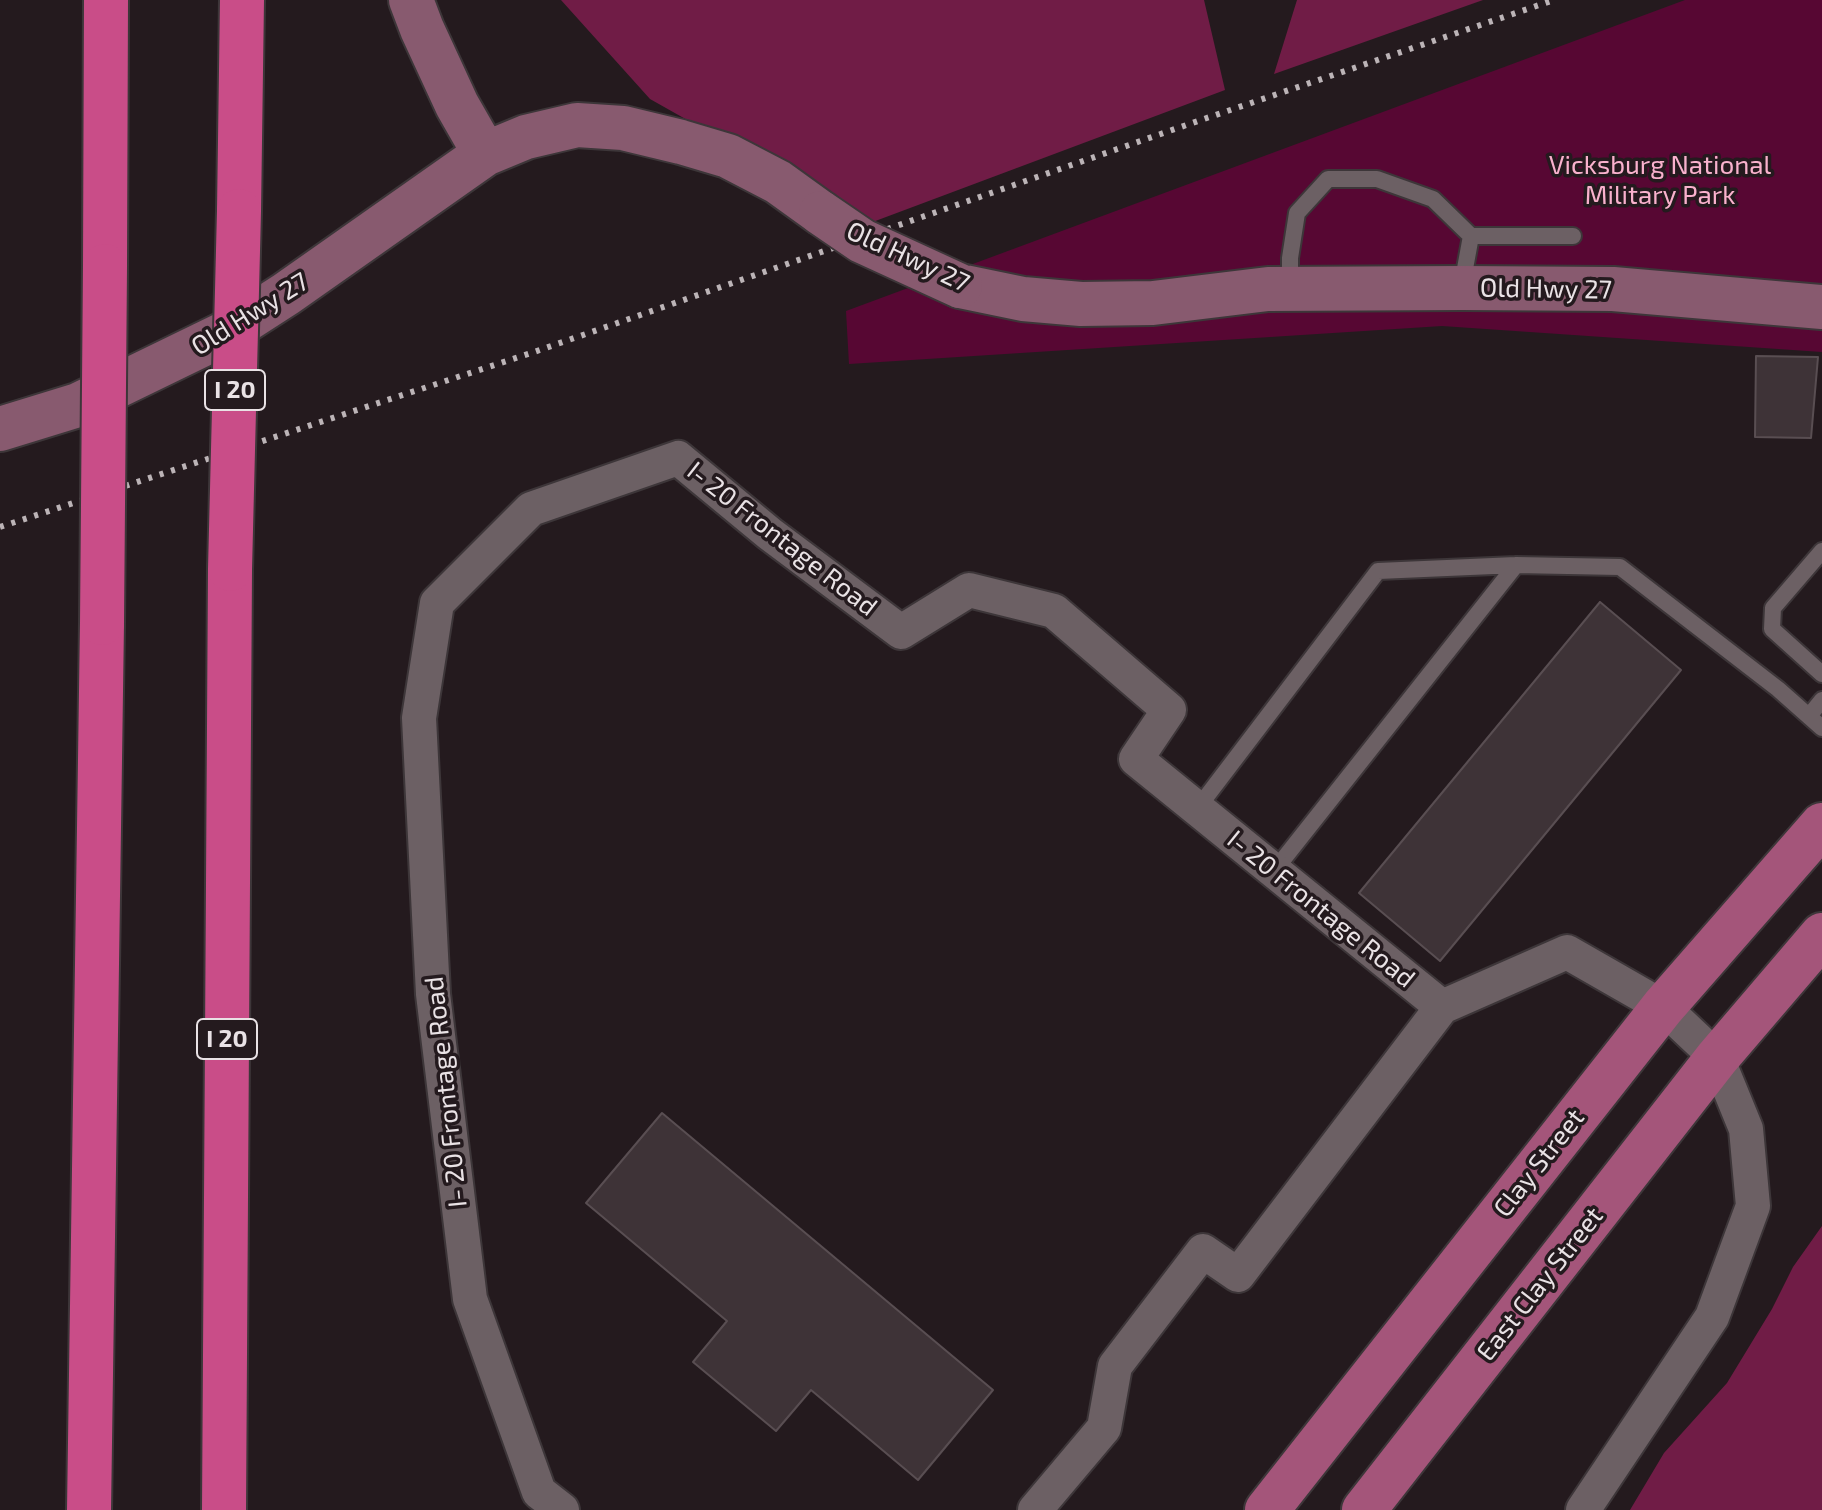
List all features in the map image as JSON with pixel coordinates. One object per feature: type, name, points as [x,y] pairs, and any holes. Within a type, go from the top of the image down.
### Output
[{"type":"highway","points":[[89,1510],[102,623],[106,0]]},
{"type":"highway","name":"I 20","points":[[224,1510],[230,569],[242,0]]},
{"type":"main road","name":"Clay Street","points":[[1267,1510],[1663,1007],[1822,825]]},
{"type":"main road","points":[[1717,1058],[1822,935]]},
{"type":"main road","name":"East Clay Street","points":[[1364,1510],[1717,1058]]},
{"type":"street","points":[[411,0],[457,105],[485,154]]},
{"type":"street","name":"Old Hwy 27","points":[[0,429],[78,405],[224,334],[485,154],[526,137],[577,125],[623,128],[728,156],[778,182],[862,241],[960,286],[1023,299],[1081,304],[1153,303],[1268,289],[1613,289],[1822,307]]},
{"type":"street","name":"I- 20 Frontage Road","points":[[562,1510],[539,1492],[470,1299],[433,994],[419,718],[437,603],[531,509],[678,458],[770,534],[901,632],[969,590],[1054,611],[1169,710],[1136,759],[1442,1007]]},
{"type":"street","points":[[1035,1510],[1104,1428],[1115,1366],[1203,1251],[1238,1275],[1442,1007],[1567,952],[1663,1007],[1717,1058],[1746,1129],[1753,1206],[1712,1317],[1583,1510]]},
{"type":"lane","points":[[1290,289],[1290,258],[1297,213],[1328,179],[1377,179],[1433,199],[1471,236],[1573,236]]},
{"type":"lane","points":[[1462,288],[1471,236]]},
{"type":"lane","points":[[1822,551],[1773,608],[1772,629],[1822,674]]},
{"type":"lane","points":[[1274,871],[1516,565]]},
{"type":"lane","points":[[1197,809],[1378,571],[1516,565],[1620,567],[1778,689],[1822,728]]},
{"type":"lane","points":[[1809,716],[1822,700]]},
{"type":"green space","name":"Vicksburg National Military Park","points":[[1685,0],[1822,0],[1822,352],[1442,326],[849,364],[846,311]]},
{"type":"shaded area","points":[[561,0],[1204,0],[1225,90],[870,223],[650,99]]},
{"type":"shaded area","points":[[1297,0],[1483,0],[1274,74]]},
{"type":"shaded area","points":[[1822,1226],[1822,1510],[1630,1510],[1664,1453],[1727,1383],[1772,1309],[1793,1267]]},
{"type":"building","points":[[1756,356],[1818,357],[1811,438],[1755,437]]},
{"type":"building","points":[[1600,602],[1681,670],[1440,961],[1359,893]]},
{"type":"building","points":[[662,1113],[993,1390],[918,1480],[811,1390],[776,1431],[693,1362],[727,1321],[586,1203]]},
{"type":"railway","points":[[0,527],[534,352],[1554,0]]}]
